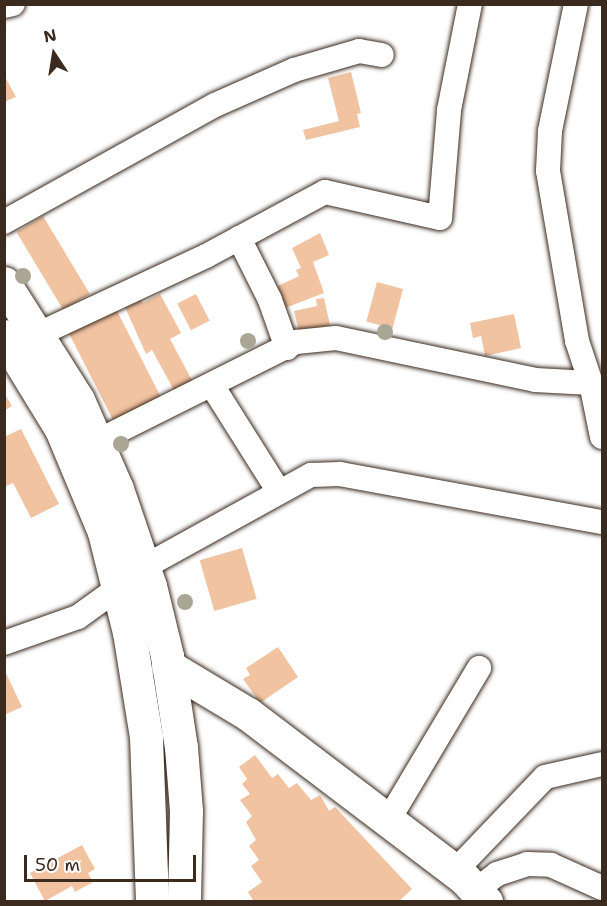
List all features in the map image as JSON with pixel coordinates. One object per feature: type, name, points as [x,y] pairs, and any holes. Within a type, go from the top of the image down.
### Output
[{"type":"main road","points":[[4,283],[39,334],[78,400],[144,567],[168,666],[186,811],[184,902]]},
{"type":"main road","points":[[4,336],[62,429],[104,532],[118,588],[146,737],[152,902]]},
{"type":"main road","points":[[168,666],[249,714],[389,819],[473,888]]},
{"type":"street","points":[[4,6],[13,4]]},
{"type":"street","points":[[39,334],[239,238],[325,192],[440,218],[449,110],[470,4]]},
{"type":"street","points":[[576,4],[550,130],[548,171],[577,341],[591,382],[603,437]]},
{"type":"street","points":[[4,222],[215,105],[284,74],[359,51],[382,55]]},
{"type":"street","points":[[239,238],[270,300],[287,348]]},
{"type":"street","points":[[96,442],[213,387],[296,342],[336,338],[536,380],[591,382]]},
{"type":"street","points":[[213,387],[279,492]]},
{"type":"street","points":[[144,567],[311,474],[340,474],[603,522]]},
{"type":"street","points":[[4,643],[78,617],[118,588]]},
{"type":"street","points":[[389,819],[479,668]]},
{"type":"street","points":[[473,888],[545,777],[603,764]]},
{"type":"street","points":[[473,888],[497,874],[527,864],[551,865],[603,888]]},
{"type":"building","points":[[351,72],[361,113],[357,114],[360,127],[306,140],[303,130],[339,121],[328,78]]},
{"type":"building","points":[[4,75],[16,97],[4,102]]},
{"type":"building","points":[[43,216],[90,294],[63,310],[16,232]]},
{"type":"building","points":[[320,233],[329,255],[313,262],[324,293],[285,308],[276,287],[299,276],[296,270],[301,268],[292,248]]},
{"type":"building","points":[[377,282],[403,289],[392,329],[366,322]]},
{"type":"building","points":[[160,294],[181,333],[170,339],[195,386],[177,396],[152,350],[146,354],[124,305],[140,297],[143,303]]},
{"type":"building","points":[[196,294],[210,321],[191,330],[177,304]]},
{"type":"building","points":[[324,298],[330,325],[299,332],[294,311],[317,306],[316,299]]},
{"type":"building","points":[[116,309],[164,403],[116,427],[69,333]]},
{"type":"building","points":[[514,314],[521,348],[485,356],[481,336],[473,338],[470,323]]},
{"type":"building","points":[[4,393],[12,406],[4,411]]},
{"type":"building","points":[[21,429],[59,504],[31,518],[13,483],[4,487],[4,437]]},
{"type":"building","points":[[242,548],[257,599],[214,611],[200,560]]},
{"type":"building","points":[[278,647],[298,677],[260,703],[243,679],[250,675],[246,668]]},
{"type":"building","points":[[4,669],[22,707],[4,715]]},
{"type":"building","points":[[255,755],[272,778],[278,774],[289,788],[297,783],[311,800],[320,795],[329,811],[335,807],[412,889],[398,902],[254,902],[248,892],[262,882],[251,866],[259,860],[249,846],[256,840],[246,822],[252,816],[240,800],[250,794],[242,784],[247,779],[239,767]]},
{"type":"building","points":[[82,845],[95,869],[88,873],[93,882],[75,892],[72,886],[45,901],[30,873]]}]
